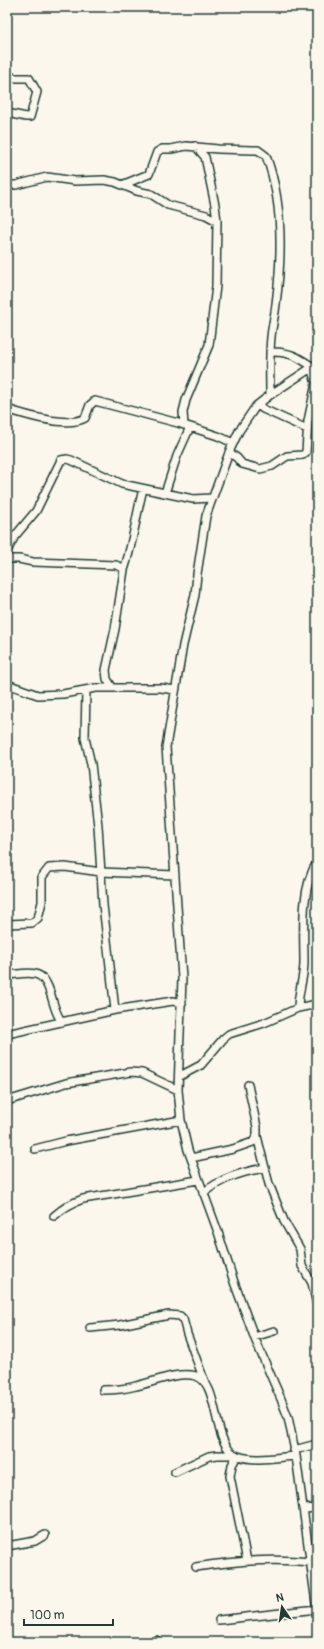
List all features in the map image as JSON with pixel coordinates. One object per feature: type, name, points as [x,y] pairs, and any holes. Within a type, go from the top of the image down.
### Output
[{"type":"street","points":[[7,113],[30,117],[36,92],[29,78],[13,78],[10,74]]},
{"type":"street","points":[[165,492],[187,426],[183,412],[186,400],[204,360],[211,339],[216,286],[215,205],[205,157],[195,146]]},
{"type":"street","points":[[122,185],[149,174],[159,150],[195,146],[258,150],[266,156],[279,210],[279,275],[276,306],[270,339],[270,395]]},
{"type":"street","points":[[205,157],[211,148]]},
{"type":"street","points":[[7,185],[16,185],[47,177],[75,181],[104,180],[115,182],[136,191],[151,194],[168,205],[206,215],[216,221]]},
{"type":"street","points":[[270,352],[281,351],[293,354],[314,366]]},
{"type":"street","points":[[219,1620],[317,1610],[295,1453],[288,1417],[282,1399],[254,1337],[198,1180],[181,1120],[178,1090],[180,1076],[182,978],[166,747],[182,645],[195,595],[203,532],[212,498],[229,452],[239,431],[258,405],[270,395],[314,366]]},
{"type":"street","points":[[229,452],[242,464],[260,469],[272,466],[287,456],[303,455],[306,452],[307,429],[316,383],[314,366]]},
{"type":"street","points":[[7,409],[34,418],[49,420],[75,420],[85,418],[90,405],[95,401],[187,426],[233,443]]},
{"type":"street","points":[[258,405],[263,409],[307,429]]},
{"type":"street","points":[[7,551],[15,536],[36,511],[61,460],[64,459],[71,460],[111,480],[143,489],[165,492],[193,499],[212,498]]},
{"type":"street","points":[[112,687],[107,679],[106,670],[115,629],[124,570],[128,560],[143,489]]},
{"type":"street","points":[[7,559],[19,559],[34,562],[116,565],[122,567],[124,570]]},
{"type":"street","points":[[116,565],[128,560]]},
{"type":"street","points":[[7,684],[38,695],[54,695],[112,687],[175,690]]},
{"type":"street","points":[[86,690],[85,733],[94,796],[105,927],[115,1010]]},
{"type":"street","points":[[298,1008],[298,994],[304,963],[303,940],[307,886],[317,862]]},
{"type":"street","points":[[7,924],[32,923],[38,918],[42,902],[42,877],[49,868],[65,867],[101,872],[174,875]]},
{"type":"street","points":[[7,975],[29,973],[37,974],[46,979],[58,1017],[62,1022]]},
{"type":"street","points":[[7,1034],[115,1010],[173,1001],[182,1003]]},
{"type":"street","points":[[180,1076],[201,1065],[229,1034],[264,1023],[298,1008],[317,1004]]},
{"type":"street","points":[[7,1100],[66,1084],[131,1072],[142,1073],[178,1090]]},
{"type":"street","points":[[248,1085],[258,1127],[257,1136],[269,1184],[284,1221],[300,1249],[302,1266],[312,1283],[317,1305]]},
{"type":"street","points":[[35,1149],[66,1141],[181,1120]]},
{"type":"street","points":[[191,1158],[246,1145],[253,1142],[257,1136]]},
{"type":"street","points":[[203,1193],[234,1174],[264,1168]]},
{"type":"street","points":[[54,1216],[72,1202],[83,1199],[198,1180]]},
{"type":"street","points":[[90,1328],[120,1325],[169,1315],[180,1316],[183,1318],[187,1334],[208,1388],[226,1445],[230,1452],[236,1456]]},
{"type":"street","points":[[254,1337],[274,1332]]},
{"type":"street","points":[[103,1390],[138,1386],[182,1375],[198,1376],[204,1380]]},
{"type":"street","points":[[175,1472],[209,1456],[217,1455],[253,1458],[295,1453],[317,1444]]},
{"type":"street","points":[[236,1456],[232,1465],[230,1476],[246,1561]]},
{"type":"street","points":[[303,1509],[317,1508]]},
{"type":"street","points":[[7,1546],[35,1541],[45,1535]]},
{"type":"street","points":[[196,1567],[246,1561],[291,1560],[310,1562]]}]
